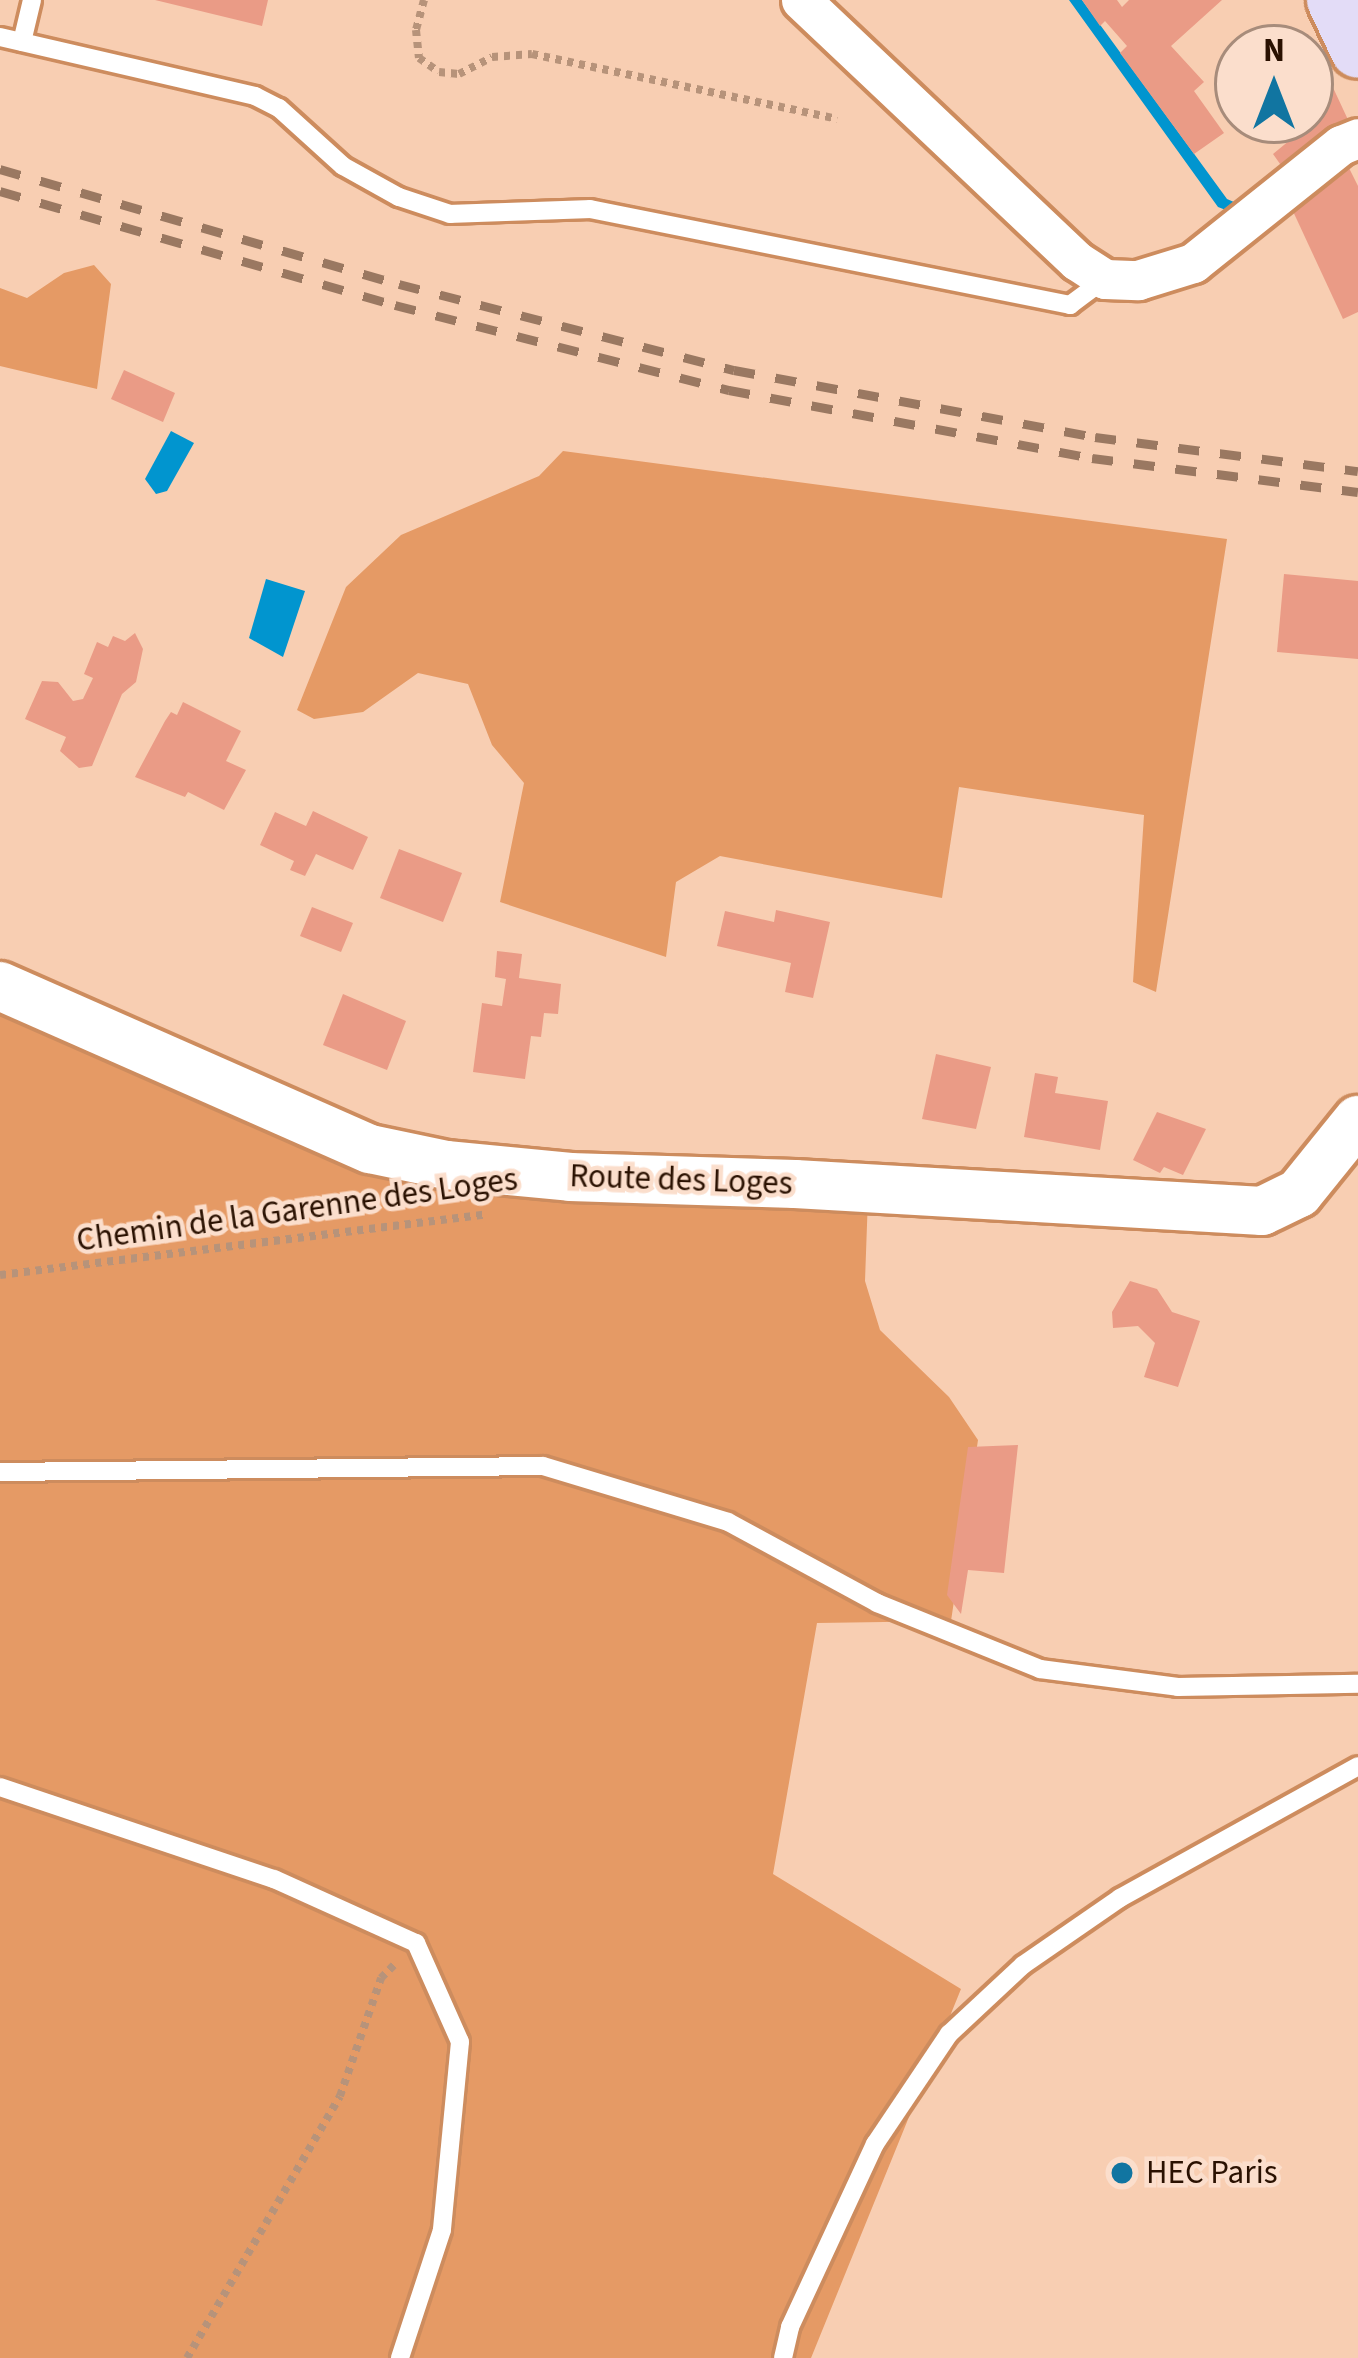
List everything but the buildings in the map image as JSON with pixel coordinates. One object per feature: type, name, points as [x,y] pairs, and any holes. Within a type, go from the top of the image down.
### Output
[{"type":"main road","points":[[1334,0],[1358,50]]},
{"type":"street","points":[[801,0],[1077,261],[1105,279],[1138,280],[1193,263],[1341,145],[1358,138]]},
{"type":"street","name":"Route des Loges","points":[[0,986],[370,1149],[446,1165],[570,1177],[795,1184],[1262,1211],[1299,1192],[1358,1120]]},
{"type":"lane","points":[[22,42],[32,0]]},
{"type":"lane","points":[[0,37],[255,96],[279,108],[343,166],[398,197],[450,214],[590,209],[1070,305],[1105,279]]},
{"type":"lane","points":[[0,1472],[543,1466],[728,1522],[877,1604],[1040,1669],[1178,1687],[1358,1684]]},
{"type":"lane","points":[[783,2358],[790,2327],[875,2144],[949,2034],[1023,1965],[1120,1898],[1358,1766]]},
{"type":"lane","points":[[0,1787],[274,1879],[416,1943],[460,2042],[442,2230],[400,2358]]},
{"type":"path","points":[[424,0],[416,30],[419,58],[440,72],[459,74],[492,57],[532,54],[837,119]]},
{"type":"path","name":"Chemin de la Garenne des Loges","points":[[0,1275],[492,1213]]},
{"type":"path","points":[[187,2358],[340,2096],[381,1978],[416,1943]]},
{"type":"shaded area","points":[[94,265],[111,284],[97,389],[0,366],[0,288],[27,298],[64,273]]},
{"type":"shaded area","points":[[563,451],[1227,539],[1156,992],[1133,982],[1144,815],[959,787],[942,898],[720,856],[676,882],[666,957],[500,902],[524,783],[492,745],[468,684],[418,673],[363,712],[314,719],[297,710],[346,587],[401,535],[539,476]]},
{"type":"shaded area","points":[[0,1005],[266,1125],[868,1197],[865,1281],[880,1330],[949,1397],[978,1440],[951,1621],[817,1623],[773,1874],[961,1989],[811,2358],[0,2358]]},
{"type":"water","points":[[1069,0],[1082,0],[1227,199],[1252,210],[1244,217],[1218,207]]},
{"type":"water","points":[[171,431],[194,443],[167,491],[156,494],[145,479]]},
{"type":"water","points":[[266,579],[305,591],[283,657],[249,638]]},
{"type":"railway","points":[[0,169],[399,284],[734,370],[1095,437],[1358,471]]},
{"type":"railway","points":[[0,191],[395,305],[729,390],[1092,458],[1358,492]]},
{"type":"place","name":"HEC Paris","points":[[1122,2173]]}]
